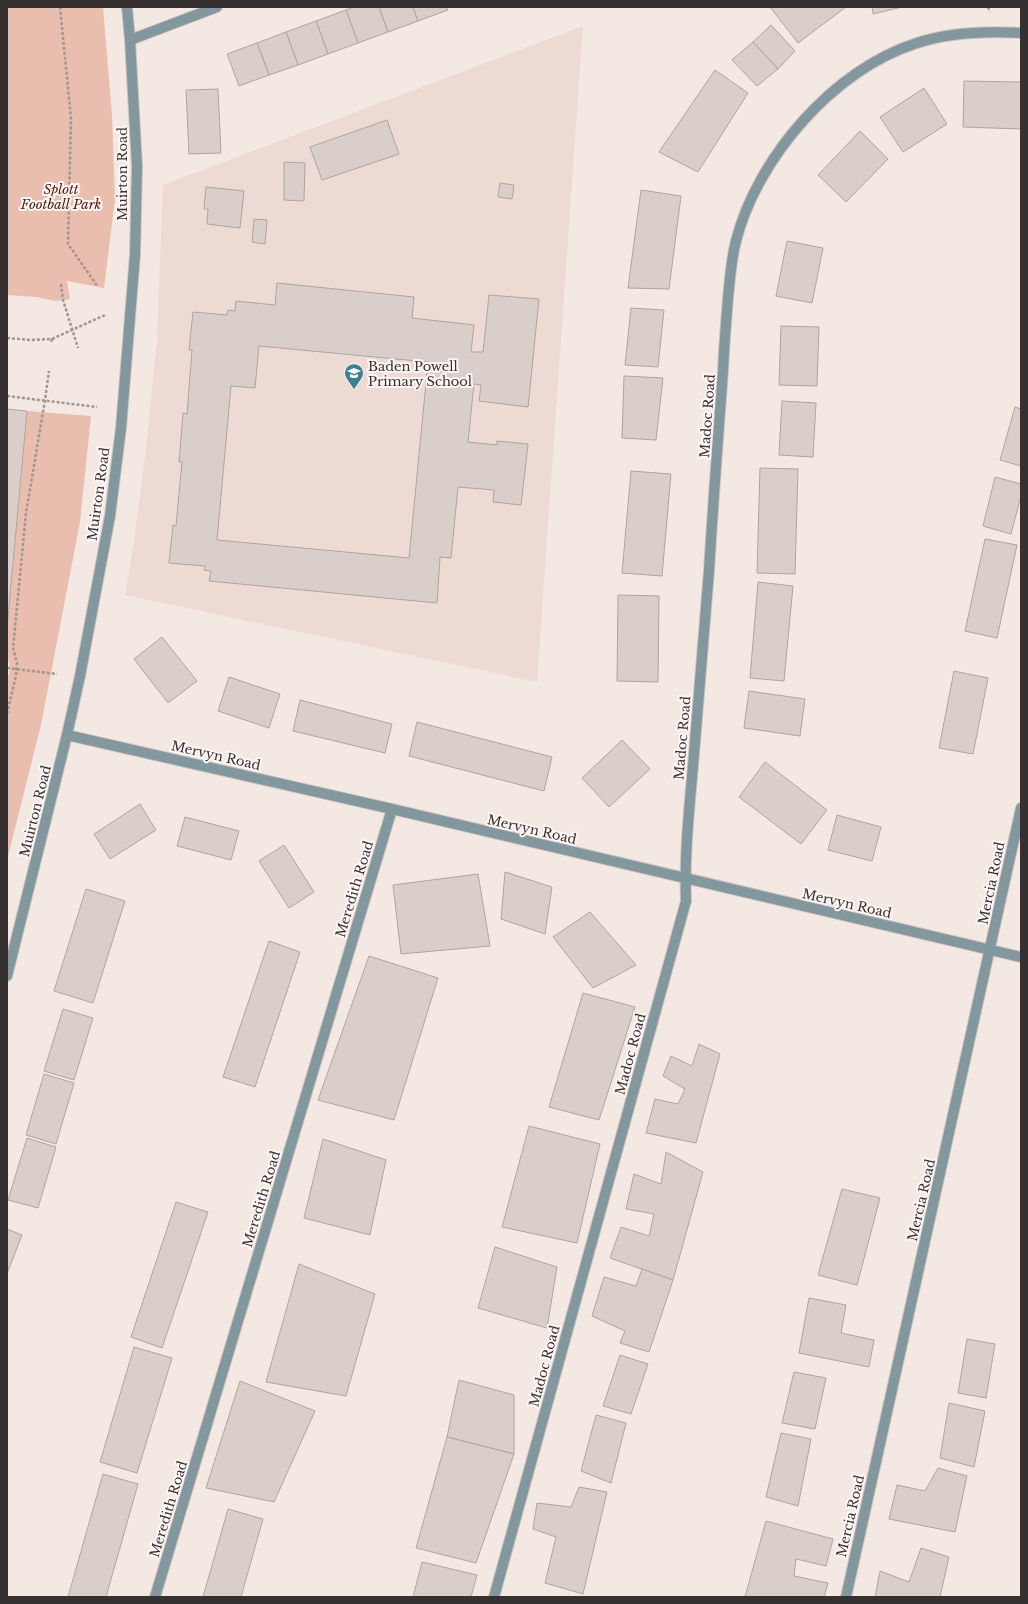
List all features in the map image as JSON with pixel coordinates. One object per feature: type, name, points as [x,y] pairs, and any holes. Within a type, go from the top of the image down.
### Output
[{"type":"street","name":"Muirton Road","points":[[7,976],[67,735],[110,516],[121,428],[134,268],[137,166],[127,7]]},
{"type":"street","points":[[130,40],[217,7]]},
{"type":"street","name":"Madoc Road","points":[[494,1597],[686,901],[685,856],[700,693],[731,265],[744,214],[757,185],[773,158],[794,131],[820,103],[846,81],[886,55],[918,43],[954,35],[997,32],[1021,33]]},
{"type":"street","name":"Mervyn Road","points":[[67,735],[392,808],[1021,958]]},
{"type":"street","name":"Meredith Road","points":[[155,1597],[392,808]]},
{"type":"street","name":"Mercia Road","points":[[846,1597],[1021,808]]},
{"type":"path","points":[[60,7],[70,118],[68,244],[98,287]]},
{"type":"path","points":[[61,284],[63,300],[78,348]]},
{"type":"path","points":[[7,338],[51,341],[105,316]]},
{"type":"path","points":[[7,714],[17,663],[13,648],[26,513],[49,371]]},
{"type":"path","points":[[7,396],[97,407]]},
{"type":"path","points":[[7,668],[57,674]]},
{"type":"shaded area","name":"Baden Powell Primary School","points":[[583,26],[537,682],[125,595],[134,542],[147,441],[157,340],[163,185]]},
{"type":"green space","name":"Splott Football Park","points":[[7,7],[103,7],[112,115],[115,199],[104,288],[67,281],[70,299],[56,301],[36,297],[7,295]]},
{"type":"green space","points":[[27,411],[91,416],[80,522],[41,725],[7,860],[7,682],[10,668],[7,654],[7,629]]},
{"type":"building","points":[[354,7],[379,7],[388,32],[358,43],[346,10]]},
{"type":"building","points":[[379,7],[413,7],[418,21],[388,32]]},
{"type":"building","points":[[413,7],[446,7],[448,10],[418,21]]},
{"type":"building","points":[[770,7],[846,7],[798,43]]},
{"type":"building","points":[[872,7],[902,7],[873,14]]},
{"type":"building","points":[[346,10],[358,43],[328,54],[316,21]]},
{"type":"building","points":[[316,21],[328,54],[298,65],[286,32]]},
{"type":"building","points":[[771,25],[795,51],[778,69],[753,42]]},
{"type":"building","points":[[286,32],[298,65],[269,75],[257,43]]},
{"type":"building","points":[[753,42],[778,69],[757,86],[732,60]]},
{"type":"building","points":[[257,43],[269,75],[239,86],[227,54]]},
{"type":"building","points":[[715,70],[748,93],[698,172],[659,152]]},
{"type":"building","points":[[964,81],[1021,82],[1021,129],[963,127]]},
{"type":"building","points":[[924,88],[947,124],[903,152],[880,117]]},
{"type":"building","points":[[218,89],[221,153],[189,154],[186,90]]},
{"type":"building","points":[[387,120],[399,154],[322,180],[310,147]]},
{"type":"building","points":[[860,131],[888,159],[846,202],[818,175]]},
{"type":"building","points":[[284,162],[305,163],[304,201],[284,200]]},
{"type":"building","points":[[500,183],[514,185],[512,199],[498,197]]},
{"type":"building","points":[[206,187],[244,191],[240,228],[207,224],[208,209],[204,209]]},
{"type":"building","points":[[641,190],[681,196],[669,289],[628,288]]},
{"type":"building","points":[[254,219],[267,220],[265,244],[252,242]]},
{"type":"building","points":[[787,241],[823,248],[812,303],[776,296]]},
{"type":"building","points":[[277,283],[414,297],[412,318],[474,325],[471,352],[483,352],[489,295],[539,299],[528,407],[479,401],[481,385],[474,384],[468,442],[497,445],[497,441],[528,444],[521,505],[493,502],[494,490],[458,487],[451,558],[440,557],[437,603],[209,581],[211,571],[204,570],[205,566],[169,563],[173,525],[176,526],[182,462],[179,462],[183,413],[187,414],[192,350],[189,350],[193,312],[227,315],[228,310],[235,311],[236,301],[275,305]],"holes":[[[259,346],[428,362],[409,558],[217,540],[231,386],[255,388]]]},
{"type":"building","points":[[631,308],[664,310],[658,367],[625,365]]},
{"type":"building","points":[[781,326],[819,327],[817,386],[779,385]]},
{"type":"building","points":[[624,376],[663,378],[656,440],[622,438]]},
{"type":"building","points":[[782,401],[816,403],[813,457],[779,455]]},
{"type":"building","points":[[1015,407],[1021,409],[1021,466],[1000,460]]},
{"type":"building","points":[[7,409],[27,411],[7,628]]},
{"type":"building","points":[[760,468],[798,469],[795,574],[757,573]]},
{"type":"building","points":[[631,471],[671,474],[662,576],[622,573]]},
{"type":"building","points":[[995,477],[1021,484],[1021,496],[1011,534],[983,526]]},
{"type":"building","points":[[985,539],[1017,545],[997,638],[965,631]]},
{"type":"building","points":[[758,582],[793,586],[784,681],[750,678]]},
{"type":"building","points":[[618,595],[659,596],[658,682],[617,681]]},
{"type":"building","points":[[162,637],[197,681],[168,703],[134,659]]},
{"type":"building","points":[[954,671],[988,678],[973,754],[939,748]]},
{"type":"building","points":[[229,677],[280,694],[269,728],[218,711]]},
{"type":"building","points":[[749,691],[805,699],[800,736],[744,728]]},
{"type":"building","points":[[300,700],[392,724],[385,753],[293,731]]},
{"type":"building","points":[[417,722],[552,757],[544,791],[409,756]]},
{"type":"building","points":[[622,740],[650,769],[609,807],[582,778]]},
{"type":"building","points":[[765,762],[827,810],[801,844],[739,797]]},
{"type":"building","points":[[140,804],[156,830],[110,859],[94,834]]},
{"type":"building","points":[[837,815],[881,827],[872,861],[828,850]]},
{"type":"building","points":[[185,817],[239,831],[231,860],[177,846]]},
{"type":"building","points":[[284,845],[314,892],[289,908],[259,861]]},
{"type":"building","points":[[505,872],[552,887],[545,934],[501,919]]},
{"type":"building","points":[[478,874],[490,946],[401,954],[393,885]]},
{"type":"building","points":[[86,889],[125,901],[93,1003],[54,991]]},
{"type":"building","points":[[590,912],[636,965],[593,988],[553,937]]},
{"type":"building","points":[[269,941],[300,952],[255,1087],[223,1077]]},
{"type":"building","points":[[369,956],[438,978],[394,1120],[318,1100]]},
{"type":"building","points":[[583,993],[635,1007],[599,1120],[549,1107]]},
{"type":"building","points":[[63,1009],[93,1018],[74,1080],[44,1071]]},
{"type":"building","points":[[699,1044],[720,1054],[696,1143],[646,1133],[655,1099],[678,1104],[685,1089],[663,1076],[671,1056],[692,1066]]},
{"type":"building","points":[[44,1074],[74,1083],[56,1144],[26,1135]]},
{"type":"building","points":[[529,1126],[600,1144],[577,1243],[502,1227]]},
{"type":"building","points":[[27,1138],[56,1147],[38,1208],[8,1200]]},
{"type":"building","points":[[323,1139],[386,1160],[370,1235],[304,1218]]},
{"type":"building","points":[[666,1152],[703,1172],[673,1280],[610,1258],[621,1227],[649,1236],[654,1214],[626,1209],[634,1174],[661,1184]]},
{"type":"building","points":[[842,1189],[880,1198],[857,1285],[818,1275]]},
{"type":"building","points":[[176,1202],[208,1212],[162,1348],[131,1337]]},
{"type":"building","points":[[7,1229],[22,1235],[7,1274]]},
{"type":"building","points":[[495,1247],[557,1267],[547,1328],[478,1308]]},
{"type":"building","points":[[299,1264],[375,1294],[346,1396],[266,1382]]},
{"type":"building","points":[[642,1269],[673,1280],[649,1352],[620,1343],[625,1331],[592,1316],[604,1277],[636,1286]]},
{"type":"building","points":[[809,1298],[846,1305],[841,1333],[874,1340],[869,1367],[799,1353]]},
{"type":"building","points":[[967,1339],[995,1344],[986,1398],[958,1393]]},
{"type":"building","points":[[134,1347],[172,1358],[137,1473],[100,1462]]},
{"type":"building","points":[[620,1355],[648,1364],[631,1414],[603,1406]]},
{"type":"building","points":[[794,1372],[826,1378],[815,1429],[782,1423]]},
{"type":"building","points":[[459,1380],[514,1395],[514,1454],[447,1437]]},
{"type":"building","points":[[240,1381],[315,1411],[274,1502],[206,1488]]},
{"type":"building","points":[[949,1403],[985,1411],[974,1467],[940,1458]]},
{"type":"building","points":[[596,1415],[626,1423],[611,1483],[581,1471]]},
{"type":"building","points":[[781,1433],[811,1439],[798,1506],[766,1497]]},
{"type":"building","points":[[447,1437],[514,1454],[476,1563],[416,1548]]},
{"type":"building","points":[[938,1468],[967,1476],[955,1532],[889,1519],[897,1485],[925,1491]]},
{"type":"building","points":[[103,1474],[138,1484],[106,1597],[68,1597]]},
{"type":"building","points":[[579,1487],[607,1492],[583,1594],[545,1583],[556,1537],[533,1529],[537,1503],[571,1507]]},
{"type":"building","points":[[228,1509],[263,1519],[241,1597],[203,1597]]},
{"type":"building","points":[[766,1521],[833,1539],[826,1566],[796,1559],[794,1576],[828,1583],[824,1597],[745,1597]]},
{"type":"building","points":[[921,1548],[949,1557],[940,1597],[875,1597],[880,1571],[909,1582]]},
{"type":"building","points":[[422,1562],[477,1575],[471,1597],[413,1597]]},
{"type":"place","name":"Baden Powell Primary School","points":[[354,390]]}]
